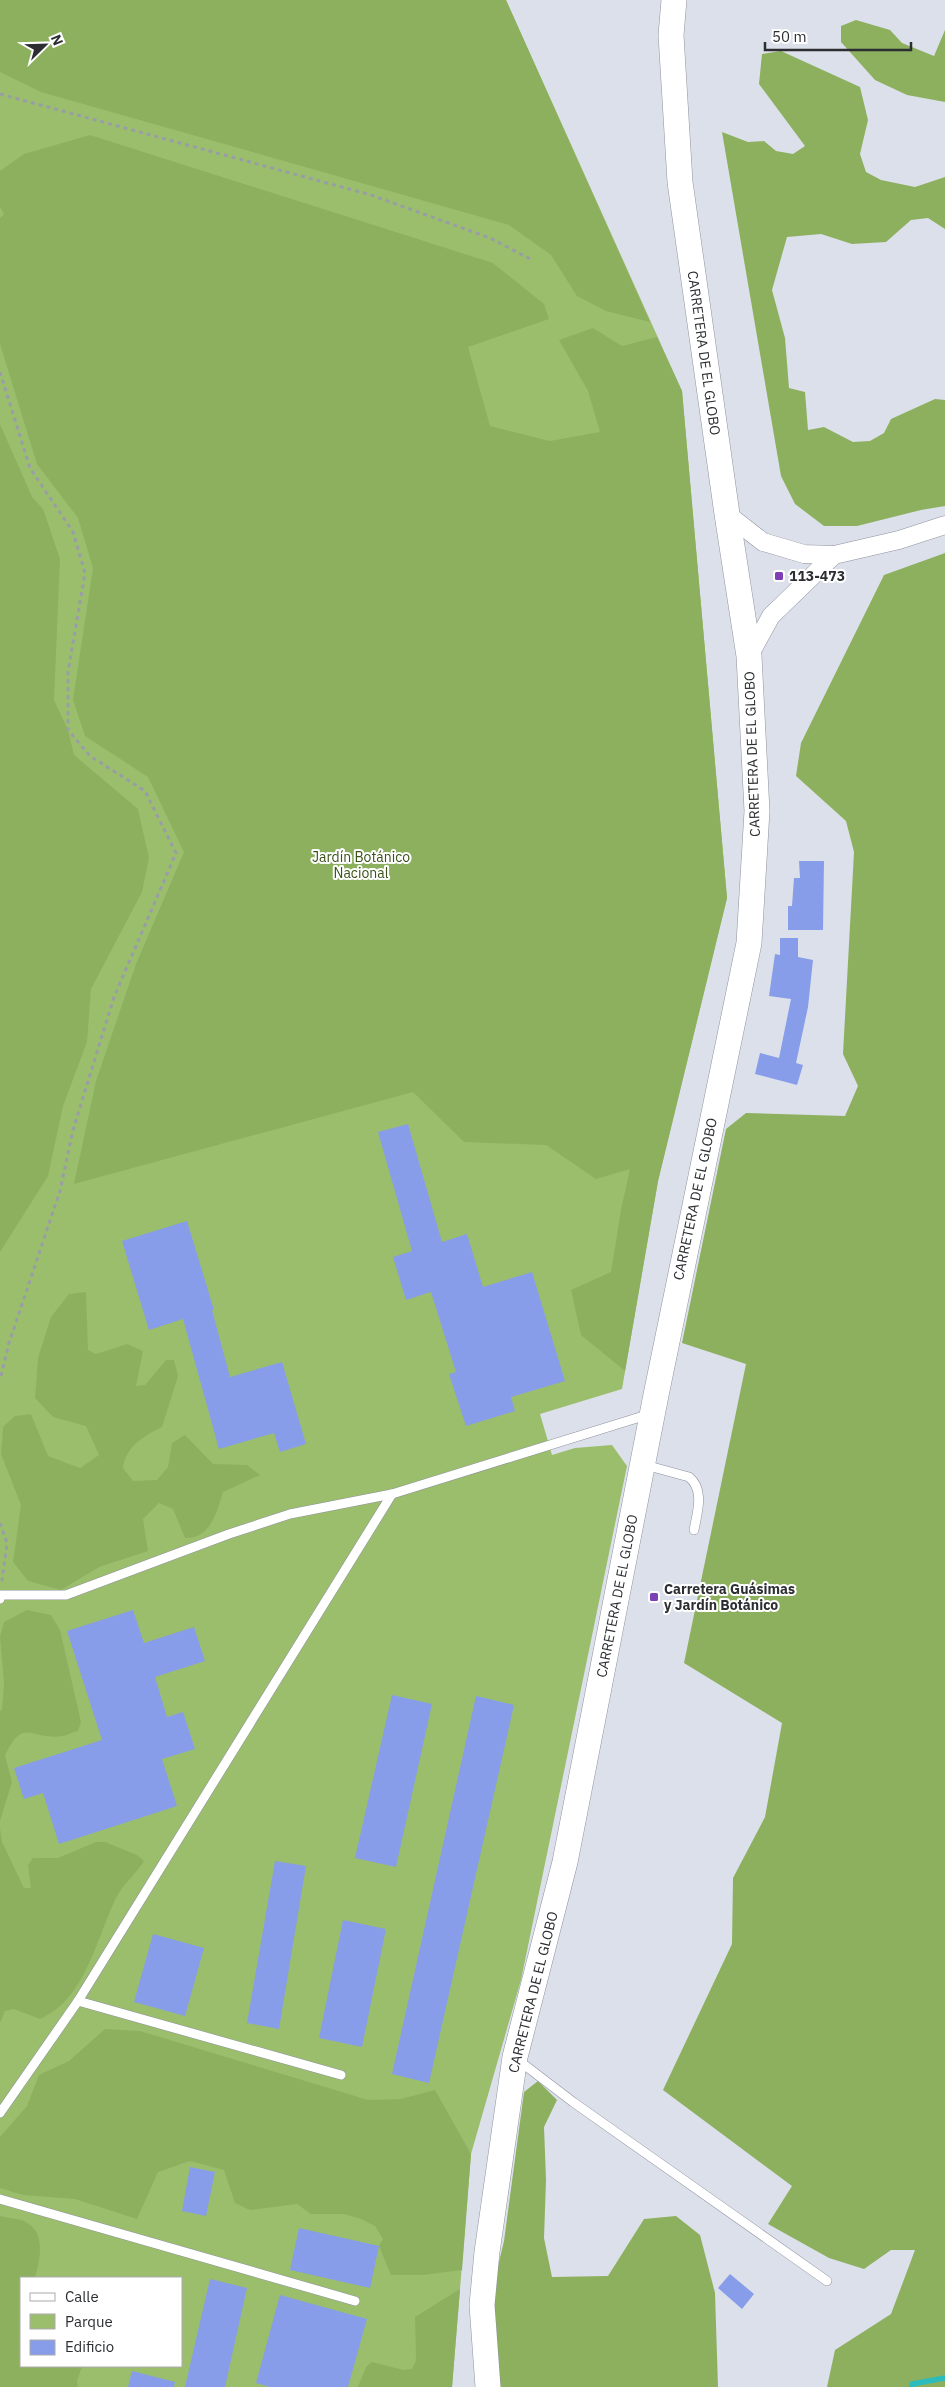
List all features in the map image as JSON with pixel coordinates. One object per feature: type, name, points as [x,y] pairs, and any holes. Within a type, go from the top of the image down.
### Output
[{"type":"main road","name":"CARRETERA DE EL GLOBO","points":[[488,2387],[482,2305],[487,2252],[515,2057],[565,1862],[652,1414],[749,943],[757,811],[749,656],[680,182],[671,35],[674,0]]},
{"type":"street","points":[[727,514],[763,542],[804,554],[834,556],[899,540],[945,524]]},
{"type":"street","points":[[749,656],[771,616],[834,556]]},
{"type":"lane","points":[[0,1599],[0,1595],[66,1595],[230,1534],[290,1514],[392,1494],[652,1414]]},
{"type":"lane","points":[[642,1464],[689,1477],[695,1482],[700,1500],[694,1530]]},
{"type":"lane","points":[[0,2113],[78,2001],[392,1494]]},
{"type":"lane","points":[[78,2001],[341,2075]]},
{"type":"lane","points":[[515,2057],[573,2102],[827,2281]]},
{"type":"lane","points":[[0,2199],[355,2301]]},
{"type":"path","points":[[0,94],[371,195],[490,238],[532,260]]},
{"type":"path","points":[[0,372],[30,468],[73,532],[85,573],[68,672],[68,730],[90,756],[145,791],[176,853],[114,997],[73,1130],[60,1191],[9,1343],[0,1380]]},
{"type":"path","points":[[0,1523],[7,1543],[0,1595]]},
{"type":"green space","name":"Jardín Botánico Nacional","points":[[0,0],[506,0],[682,391],[727,898],[658,1181],[622,1389],[540,1414],[552,1455],[575,1448],[612,1445],[627,1466],[521,1980],[471,2154],[452,2387],[0,2387]]},
{"type":"green space","points":[[0,0],[506,0],[650,322],[606,311],[577,296],[551,255],[509,225],[41,92],[0,72]]},
{"type":"green space","points":[[856,20],[890,30],[902,43],[934,56],[945,30],[945,102],[907,95],[875,80],[841,42],[841,26]]},
{"type":"green space","points":[[781,51],[860,87],[868,120],[860,154],[866,172],[881,180],[915,187],[945,177],[945,229],[928,218],[911,220],[886,242],[852,244],[821,234],[787,237],[772,290],[785,338],[789,388],[805,392],[808,430],[824,427],[853,442],[870,441],[884,433],[891,419],[935,399],[945,400],[945,506],[857,526],[824,526],[795,504],[781,476],[722,132],[748,142],[764,141],[776,151],[793,154],[805,146],[759,84],[762,54]]},
{"type":"green space","points":[[90,135],[493,263],[544,304],[549,319],[468,347],[490,426],[550,441],[600,432],[588,391],[559,340],[593,328],[622,346],[657,337],[682,391],[727,898],[658,1181],[625,1371],[581,1335],[571,1290],[611,1272],[630,1169],[596,1179],[546,1145],[464,1142],[413,1092],[74,1184],[96,1081],[136,964],[184,852],[148,777],[85,736],[73,700],[93,568],[78,518],[37,464],[0,344],[0,218],[4,214],[0,207],[0,171],[24,154]]},
{"type":"green space","points":[[0,424],[32,497],[43,509],[60,559],[54,700],[68,730],[74,755],[138,809],[149,858],[142,892],[91,989],[87,1042],[63,1106],[48,1176],[0,1252]]},
{"type":"green space","points":[[945,553],[945,2387],[827,2387],[835,2350],[891,2314],[915,2250],[891,2250],[864,2269],[829,2258],[768,2224],[792,2186],[663,2090],[732,1944],[733,1878],[765,1817],[782,1723],[684,1663],[746,1364],[682,1343],[726,1129],[746,1113],[845,1116],[858,1086],[843,1054],[854,852],[846,821],[796,776],[801,743],[884,575]]},
{"type":"green space","points":[[86,1292],[88,1350],[96,1354],[127,1344],[143,1351],[136,1386],[145,1385],[166,1360],[174,1360],[178,1376],[162,1427],[137,1443],[125,1460],[123,1468],[133,1481],[157,1480],[168,1467],[172,1443],[185,1435],[213,1464],[247,1465],[260,1475],[223,1492],[212,1522],[201,1534],[194,1537],[185,1538],[173,1509],[159,1503],[143,1519],[148,1551],[99,1567],[61,1590],[28,1581],[13,1562],[21,1505],[1,1454],[3,1427],[15,1416],[31,1414],[48,1456],[80,1468],[99,1455],[86,1426],[53,1417],[35,1398],[38,1358],[51,1317],[69,1294]]},
{"type":"green space","points":[[27,1610],[51,1615],[60,1630],[81,1722],[78,1731],[63,1736],[52,1737],[29,1732],[17,1736],[5,1756],[12,1782],[0,1821],[0,1711],[2,1709],[4,1683],[0,1637],[4,1622]]},
{"type":"green space","points":[[0,1828],[2,1842],[24,1888],[31,1888],[28,1865],[33,1858],[58,1858],[96,1842],[105,1842],[137,1855],[144,1861],[116,1898],[79,1983],[56,2010],[40,2019],[14,2009],[5,2011],[0,2023]]},
{"type":"green space","points":[[105,2029],[140,2031],[368,2100],[401,2099],[435,2090],[471,2154],[462,2270],[423,2275],[391,2275],[379,2246],[383,2239],[375,2226],[344,2214],[311,2214],[297,2204],[250,2210],[235,2203],[224,2170],[190,2161],[158,2172],[137,2219],[75,2199],[23,2195],[0,2188],[0,2137],[27,2106],[39,2075],[69,2061]]},
{"type":"green space","points":[[538,2081],[557,2100],[544,2127],[546,2180],[544,2238],[552,2277],[608,2276],[644,2219],[676,2216],[700,2235],[715,2293],[718,2387],[498,2387],[489,2304],[504,2241],[524,2092]]},
{"type":"green space","points":[[0,2216],[21,2220],[31,2226],[36,2232],[40,2246],[39,2263],[35,2277],[20,2277],[20,2367],[82,2367],[77,2381],[78,2387],[0,2387]]},
{"type":"green space","points":[[460,2289],[452,2387],[358,2387],[366,2367],[372,2362],[403,2370],[412,2369],[416,2361],[415,2317]]},
{"type":"building","points":[[799,861],[824,861],[823,930],[788,930],[788,906],[792,906],[794,878],[800,878]]},
{"type":"building","points":[[780,938],[798,938],[798,957],[813,960],[808,1007],[796,1063],[803,1065],[797,1085],[755,1074],[760,1053],[779,1058],[791,999],[769,996],[775,954],[780,955]]},
{"type":"building","points":[[408,1124],[442,1242],[467,1234],[483,1287],[532,1272],[565,1381],[511,1397],[515,1411],[466,1426],[449,1374],[456,1372],[431,1292],[406,1300],[393,1257],[412,1251],[378,1132]]},
{"type":"building","points":[[187,1221],[214,1310],[212,1310],[230,1377],[282,1362],[306,1444],[280,1452],[274,1433],[219,1449],[183,1319],[149,1330],[122,1241]]},
{"type":"building","points":[[133,1610],[144,1643],[194,1627],[205,1661],[155,1677],[167,1717],[183,1712],[195,1749],[162,1759],[177,1806],[59,1844],[43,1793],[24,1799],[14,1768],[102,1740],[67,1631]]},
{"type":"building","points":[[392,1695],[432,1704],[396,1867],[355,1858]]},
{"type":"building","points":[[476,1696],[514,1705],[429,2083],[392,2074]]},
{"type":"building","points":[[275,1861],[306,1866],[279,2029],[247,2023]]},
{"type":"building","points":[[343,1920],[386,1929],[362,2047],[319,2038]]},
{"type":"building","points":[[153,1934],[204,1948],[185,2016],[134,2002]]},
{"type":"building","points":[[190,2167],[215,2172],[206,2216],[182,2211]]},
{"type":"building","points":[[299,2228],[379,2246],[370,2288],[290,2270]]},
{"type":"building","points":[[730,2274],[754,2294],[742,2309],[718,2288]]},
{"type":"building","points":[[210,2279],[247,2288],[225,2387],[185,2387]]},
{"type":"building","points":[[280,2295],[367,2319],[348,2387],[270,2387],[256,2383]]},
{"type":"building","points":[[132,2371],[175,2382],[174,2387],[128,2387]]},
{"type":"waterway","points":[[912,2387],[912,2384],[945,2378]]},
{"type":"place","name":"113-473","points":[[779,576]]},
{"type":"place","name":"Carretera Guásimas y Jardín Botánico","points":[[654,1597]]}]
